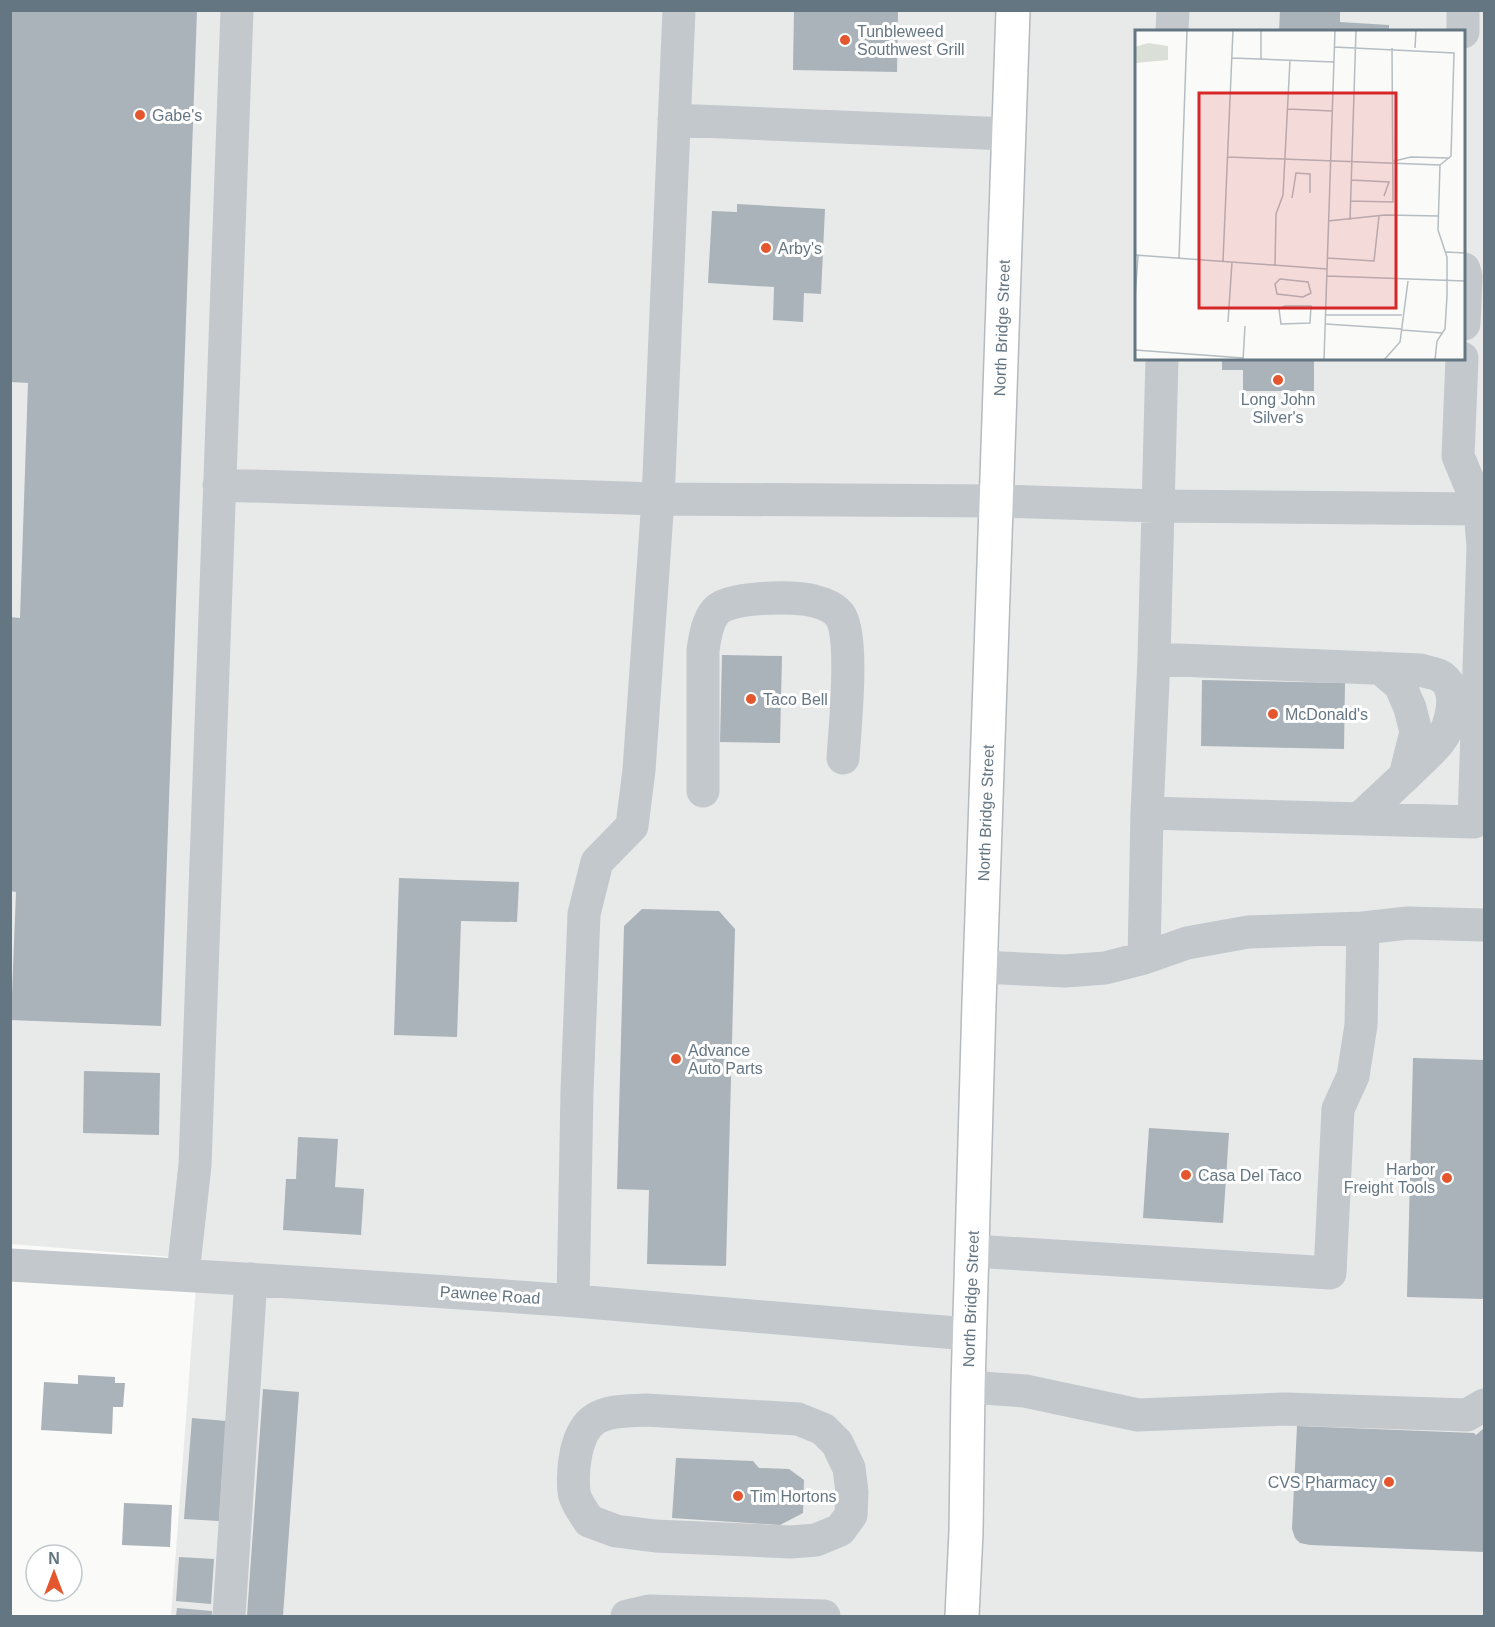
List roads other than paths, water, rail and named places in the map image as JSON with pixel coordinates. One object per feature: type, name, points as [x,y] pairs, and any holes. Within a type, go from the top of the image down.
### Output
[{"type":"main road","name":"North Bridge Street","points":[[962,1617],[1013,10]]},
{"type":"street","points":[[183,1274],[195,1165],[237,10]]},
{"type":"street","points":[[573,1301],[577,1091],[584,914],[597,862],[632,826],[639,770],[658,499],[679,10]]},
{"type":"street","points":[[1172,30],[1173,10]]},
{"type":"street","points":[[1463,10],[1463,30]]},
{"type":"street","points":[[675,120],[1008,134]]},
{"type":"street","points":[[1465,272],[1465,300]]},
{"type":"street","points":[[1144,958],[1162,360]]},
{"type":"street","points":[[1147,813],[1474,822],[1483,509],[1458,456],[1462,360]]},
{"type":"street","points":[[219,485],[658,499],[997,501],[1157,507],[1483,509]]},
{"type":"street","points":[[703,791],[703,650],[707,628],[717,610],[732,602],[748,599],[812,600],[827,605],[840,614],[845,629],[847,650],[843,758]]},
{"type":"street","points":[[1154,659],[1420,670],[1441,676],[1450,686],[1452,701],[1451,716],[1440,741],[1359,819]]},
{"type":"street","points":[[1380,668],[1400,685],[1410,708],[1416,732],[1405,776]]},
{"type":"street","points":[[981,967],[1065,971],[1105,968],[1144,958],[1187,943],[1248,932],[1363,928],[1408,923],[1485,925]]},
{"type":"street","points":[[973,1251],[1330,1273],[1338,1109],[1353,1076],[1360,1024],[1363,928]]},
{"type":"street","name":"Pawnee Road","points":[[10,1265],[183,1274],[573,1301],[789,1321],[970,1334]]},
{"type":"street","points":[[229,1617],[251,1279]]},
{"type":"street","points":[[968,1387],[1025,1391],[1138,1415],[1285,1409],[1467,1415],[1485,1405]]},
{"type":"street","points":[[646,1410],[798,1419],[823,1429],[837,1443],[849,1468],[852,1492],[851,1515],[840,1530],[816,1540],[791,1542],[656,1536],[616,1531],[589,1521],[574,1494],[576,1450],[582,1432],[596,1419],[617,1412],[646,1410]]},
{"type":"street","points":[[627,1617],[650,1611],[824,1617]]},
{"type":"place","name":"Tunbleweed Southwest Grill","points":[[845,40]]},
{"type":"place","name":"Gabe's","points":[[140,115]]},
{"type":"place","name":"Arby's","points":[[766,248]]},
{"type":"place","name":"Long John Silver's","points":[[1278,380]]},
{"type":"place","name":"Taco Bell","points":[[751,699]]},
{"type":"place","name":"McDonald's","points":[[1273,714]]},
{"type":"place","name":"Advance Auto Parts","points":[[676,1059]]},
{"type":"place","name":"Casa Del Taco","points":[[1186,1175]]},
{"type":"place","name":"Harbor Freight Tools","points":[[1447,1178]]},
{"type":"place","name":"CVS Pharmacy","points":[[1389,1482]]},
{"type":"place","name":"Tim Hortons","points":[[738,1496]]}]
